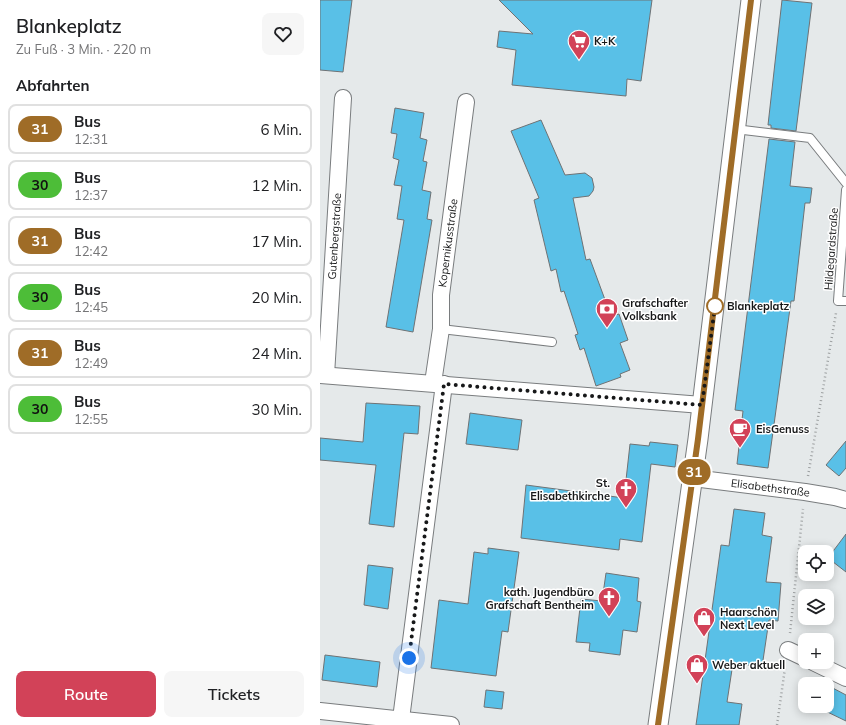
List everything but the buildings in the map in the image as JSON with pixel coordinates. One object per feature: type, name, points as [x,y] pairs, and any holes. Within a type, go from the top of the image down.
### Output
[{"type":"street","points":[[658,725],[693,478],[751,0]]},
{"type":"street","name":"Gutenbergstraße","points":[[323,375],[344,98]]},
{"type":"street","name":"Kopernikusstraße","points":[[401,719],[438,384],[441,295],[466,102]]},
{"type":"street","points":[[323,375],[702,405]]},
{"type":"street","name":"Elisabethstraße","points":[[693,478],[805,492],[846,500]]},
{"type":"street","points":[[788,650],[798,655]]},
{"type":"street","points":[[827,669],[846,678]]},
{"type":"street","points":[[320,711],[365,720],[401,719],[451,725]]},
{"type":"lane","points":[[735,130],[810,138],[846,183]]},
{"type":"lane","name":"Hildegardstraße","points":[[842,301],[846,190]]},
{"type":"lane","points":[[441,329],[552,342]]},
{"type":"path","points":[[776,725],[788,650],[805,492],[842,301]]},
{"type":"bus line","name":"31","points":[[658,725],[698,439],[751,0]]},
{"type":"place","name":"K+K","points":[[579,60]]},
{"type":"place","name":"Blankeplatz","points":[[715,306]]},
{"type":"place","name":"Grafschafter Volksbank","points":[[607,328]]},
{"type":"place","name":"EisGenuss","points":[[740,448]]},
{"type":"place","name":"St. Elisabethkirche","points":[[626,508]]},
{"type":"place","name":"kath. Jugendbüro Grafschaft Bentheim","points":[[609,618]]},
{"type":"place","name":"Haarschön Next Level","points":[[704,638]]},
{"type":"place","name":"Weber aktuell","points":[[697,684]]},
{"type":"route","points":[[409,658],[444,384],[702,405],[715,306]]}]
